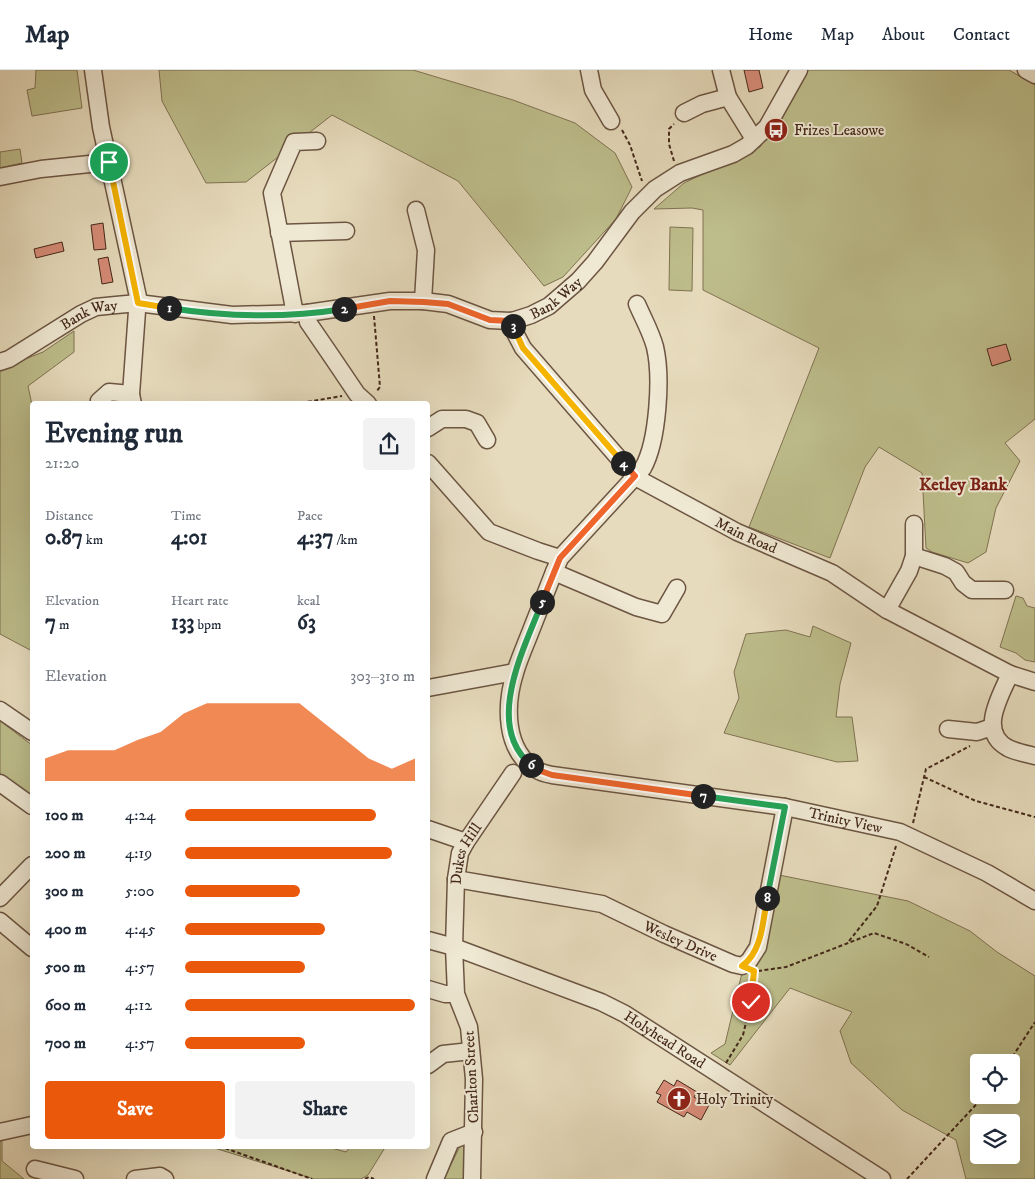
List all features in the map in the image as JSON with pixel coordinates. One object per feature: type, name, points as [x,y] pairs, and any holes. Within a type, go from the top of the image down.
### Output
[{"type":"street","points":[[93,70],[100,118],[138,303],[132,399],[108,392],[99,401]]},
{"type":"street","points":[[589,70],[593,90],[611,121]]},
{"type":"street","points":[[721,70],[728,97],[754,139]]},
{"type":"street","name":"Bank Way","points":[[0,362],[10,359],[81,314],[96,308],[138,303],[232,315],[301,313],[390,301],[424,302],[448,304],[490,320],[512,321],[531,315],[549,306],[578,281],[595,262],[632,212],[655,189],[680,173],[733,154],[747,146],[767,127],[799,70]]},
{"type":"street","points":[[1026,70],[1035,75]]},
{"type":"street","points":[[684,113],[702,104],[728,97]]},
{"type":"street","points":[[317,141],[294,142],[272,193],[279,233],[301,313],[361,401]]},
{"type":"street","points":[[0,177],[41,169],[109,162]]},
{"type":"street","points":[[416,210],[426,250],[424,302]]},
{"type":"street","points":[[279,233],[346,231]]},
{"type":"street","points":[[430,688],[515,672],[557,565],[643,468],[649,457],[654,430],[658,367],[654,344],[638,304]]},
{"type":"street","name":"Main Road","points":[[512,321],[523,348],[635,476],[729,528],[832,573],[887,610],[1010,674],[1035,682]]},
{"type":"street","points":[[430,427],[442,419],[466,419],[477,423],[487,440]]},
{"type":"street","points":[[430,465],[489,532],[538,552],[557,565],[636,607],[662,614],[677,588]]},
{"type":"street","points":[[887,610],[909,571],[914,556],[914,524]]},
{"type":"street","points":[[914,556],[934,562],[956,572],[963,583],[972,590],[1005,590]]},
{"type":"street","name":"Trinity View","points":[[515,672],[508,712],[509,728],[527,762],[538,770],[552,775],[785,807],[905,835],[987,873],[1035,901]]},
{"type":"street","points":[[1010,674],[995,710],[992,722],[993,730],[998,740],[1008,748],[1035,756]]},
{"type":"street","points":[[0,710],[30,731]]},
{"type":"street","points":[[948,729],[977,732],[993,730]]},
{"type":"street","name":"Dukes Hill","points":[[454,947],[456,879],[460,853],[513,773]]},
{"type":"street","points":[[0,783],[30,805]]},
{"type":"street","name":"Wesley Drive","points":[[456,879],[602,904],[664,934],[733,964],[742,966],[749,961],[758,947],[785,807]]},
{"type":"street","points":[[430,830],[466,842]]},
{"type":"street","points":[[0,898],[30,867]]},
{"type":"street","points":[[0,921],[30,946]]},
{"type":"street","name":"Holyhead Road","points":[[430,941],[454,947],[601,1002],[625,1014],[878,1178]]},
{"type":"street","name":"Charlton Street","points":[[454,947],[456,994],[469,1027],[474,1079],[472,1179]]},
{"type":"street","points":[[430,990],[445,994],[456,994]]},
{"type":"street","points":[[430,1064],[443,1054],[471,1051]]},
{"type":"street","points":[[0,1132],[30,1125]]},
{"type":"street","points":[[435,1179],[451,1141],[474,1132]]},
{"type":"street","points":[[35,1168],[50,1176],[75,1179]]},
{"type":"street","points":[[135,1179],[160,1176],[165,1179]]},
{"type":"path","points":[[680,173],[669,144],[669,129],[684,113]]},
{"type":"path","points":[[611,121],[618,123],[630,145],[647,197]]},
{"type":"path","points":[[361,401],[380,387],[373,304]]},
{"type":"path","points":[[847,942],[877,906],[905,835],[926,769],[993,730]]},
{"type":"path","points":[[924,777],[976,801],[1035,817]]},
{"type":"path","points":[[720,1074],[743,1035],[751,1002],[754,971],[786,967],[874,933],[906,944],[929,957]]},
{"type":"path","points":[[1014,1054],[1035,1022]]},
{"type":"path","points":[[907,1179],[977,1104]]},
{"type":"path","points":[[227,1149],[312,1179]]},
{"type":"path","points":[[365,1179],[369,1177],[374,1179]]},
{"type":"green space","points":[[36,70],[77,70],[82,108],[32,116],[27,90],[35,88]]},
{"type":"green space","points":[[159,70],[413,70],[513,100],[575,123],[615,153],[632,187],[616,219],[563,277],[544,286],[458,181],[332,115],[246,182],[206,183],[162,101]]},
{"type":"green space","points":[[806,70],[1009,70],[1035,85],[1035,419],[1005,443],[1020,461],[996,508],[986,552],[968,563],[932,552],[926,548],[922,473],[879,447],[865,467],[830,558],[749,527],[819,348],[703,290],[703,210],[692,208],[654,209],[684,183],[760,147]]},
{"type":"green space","points":[[20,149],[22,163],[0,168],[0,152]]},
{"type":"green space","points":[[670,227],[693,228],[692,291],[669,290]]},
{"type":"green space","points":[[74,331],[74,352],[28,386],[31,401],[30,650],[0,634],[0,369],[43,352]]},
{"type":"green space","points":[[1016,596],[1023,598],[1027,606],[1035,608],[1035,662],[1025,660],[1016,653],[1000,647]]},
{"type":"green space","points":[[813,626],[851,643],[840,684],[836,717],[852,717],[858,761],[837,762],[724,733],[739,698],[734,672],[746,634],[786,630],[810,637]]},
{"type":"green space","points":[[0,721],[30,744],[30,796],[0,774]]},
{"type":"green space","points":[[779,875],[908,901],[970,931],[997,952],[1035,976],[1035,1179],[966,1179],[956,1140],[902,1110],[851,1063],[840,1031],[852,1012],[790,988],[730,1065],[711,1053],[725,1044],[742,973]]},
{"type":"green space","points":[[2,1136],[2,1161],[24,1179],[0,1179],[0,1138]]},
{"type":"green space","points":[[462,1142],[467,1142],[466,1179],[444,1179]]},
{"type":"green space","points":[[218,1149],[335,1149],[346,1152],[348,1149],[384,1149],[368,1175],[361,1179],[314,1179]]},
{"type":"building","points":[[744,70],[759,70],[763,88],[749,92]]},
{"type":"building","points":[[103,223],[106,249],[94,250],[91,225]]},
{"type":"building","points":[[62,242],[64,251],[36,258],[34,249]]},
{"type":"building","points":[[108,257],[113,282],[102,284],[98,259]]},
{"type":"building","points":[[1006,344],[1011,360],[992,366],[987,349]]},
{"type":"building","name":"Holy Trinity","points":[[664,1080],[674,1086],[677,1080],[697,1092],[694,1097],[709,1105],[701,1120],[687,1112],[684,1117],[657,1102],[661,1095],[656,1093]]},
{"type":"place","name":"Frizes Leasowe","points":[[776,130]]},
{"type":"place","name":"Holy Trinity","points":[[679,1099]]},
{"type":"district","name":"Ketley Bank","points":[[963,484]]},
{"type":"route","points":[[109,162],[138,303],[194,312],[232,315],[307,313],[390,301],[424,302],[448,304],[490,320],[512,321],[523,348],[635,476],[560,558],[515,672],[508,712],[509,728],[519,751],[527,762],[538,770],[552,775],[785,807],[758,947],[749,961],[742,966],[754,971],[751,1002]]}]
